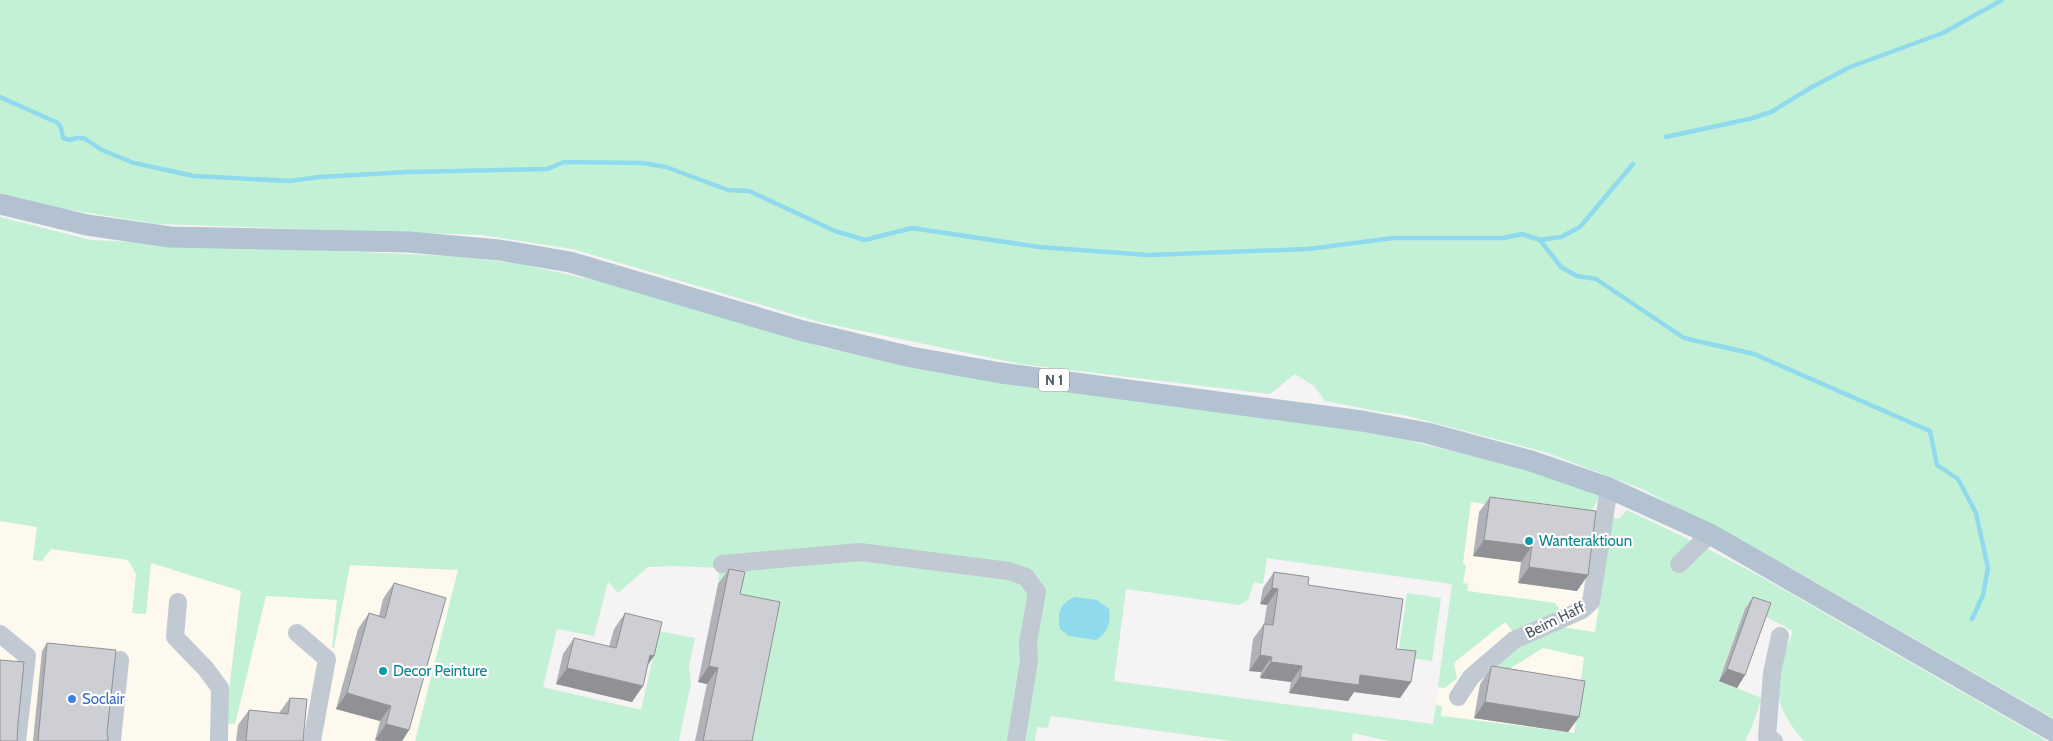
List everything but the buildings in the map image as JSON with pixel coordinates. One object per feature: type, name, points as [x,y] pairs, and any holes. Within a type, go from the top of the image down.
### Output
[{"type":"main road","name":"N 1","points":[[0,204],[87,225],[170,236],[409,242],[499,250],[570,262],[803,331],[911,357],[1000,373],[1362,421],[1427,433],[1531,461],[1609,488],[1710,534],[2053,731]]},
{"type":"street","name":"Beim Haff","points":[[1458,697],[1471,678],[1514,640],[1582,610],[1591,602],[1609,488]]},
{"type":"street","points":[[1679,564],[1710,534]]},
{"type":"street","points":[[722,564],[860,552],[1009,571],[1026,577],[1037,592],[1028,643],[1029,662],[1016,741]]},
{"type":"street","points":[[178,602],[175,637],[206,669],[220,688],[219,741]]},
{"type":"street","points":[[297,633],[327,659],[312,741]]},
{"type":"street","points":[[0,634],[27,656],[16,741]]},
{"type":"street","points":[[1767,740],[1772,673],[1780,636]]},
{"type":"street","points":[[112,741],[120,660]]},
{"type":"shaded area","points":[[1471,502],[1596,519],[1612,517],[1595,632],[1560,627],[1504,673],[1543,648],[1584,657],[1574,733],[1440,715],[1442,706],[1436,705],[1438,687],[1445,688],[1456,661],[1505,622],[1514,632],[1558,611],[1559,608],[1555,603],[1467,591],[1463,583],[1466,566],[1463,563]]},
{"type":"shaded area","points":[[0,521],[37,527],[33,560],[51,549],[128,560],[136,574],[133,613],[146,614],[151,562],[241,591],[225,723],[235,724],[266,595],[337,600],[332,647],[334,648],[350,565],[458,570],[415,741],[0,741]]},
{"type":"green space","points":[[0,0],[2053,0],[2053,718],[1798,572],[1642,489],[1545,452],[1404,415],[1325,401],[1314,386],[1295,374],[1270,394],[1020,364],[819,322],[573,249],[482,235],[158,224],[65,209],[0,193]]},
{"type":"green space","points":[[0,217],[91,240],[453,256],[520,264],[616,285],[825,348],[1025,386],[1362,430],[1526,468],[1599,496],[1592,511],[1598,513],[1597,519],[1471,502],[1463,563],[1466,566],[1463,583],[1468,584],[1467,591],[1555,603],[1559,608],[1558,611],[1513,632],[1505,622],[1456,661],[1454,664],[1457,678],[1445,688],[1438,687],[1452,584],[1267,558],[1263,584],[1254,582],[1248,600],[1239,605],[1126,589],[1114,681],[1433,724],[1436,705],[1442,706],[1441,716],[1574,733],[1584,657],[1543,648],[1504,672],[1494,666],[1515,648],[1561,627],[1595,632],[1612,517],[1619,519],[1627,510],[1690,540],[1685,552],[1696,561],[1706,548],[1758,575],[2047,741],[1804,741],[1784,713],[1778,688],[1782,663],[1793,631],[1763,615],[1745,609],[1719,681],[1762,698],[1745,741],[1389,741],[1353,733],[1352,741],[1231,741],[1051,716],[1048,728],[1037,727],[1035,741],[744,741],[718,584],[719,568],[675,566],[648,567],[618,593],[608,582],[594,636],[557,629],[543,687],[641,710],[659,631],[695,638],[689,666],[691,683],[679,741],[415,741],[458,570],[350,565],[334,648],[332,648],[337,600],[266,596],[235,724],[225,723],[241,591],[151,563],[146,614],[132,613],[136,574],[128,560],[51,549],[42,561],[33,560],[37,527],[0,521]]},
{"type":"green space","points":[[1407,593],[1441,598],[1432,661],[1398,656]]},
{"type":"water","points":[[1074,597],[1097,600],[1109,609],[1110,619],[1108,627],[1096,640],[1069,636],[1060,629],[1060,610],[1065,603]]},
{"type":"waterway","points":[[1666,137],[1749,119],[1771,112],[1850,67],[1943,33],[2002,0]]},
{"type":"waterway","points":[[0,97],[58,123],[63,138],[70,140],[84,138],[102,150],[134,163],[194,176],[290,181],[319,177],[407,172],[547,169],[564,162],[643,163],[666,167],[728,190],[749,191],[835,231],[865,240],[912,228],[1039,247],[1148,255],[1308,249],[1393,238],[1503,238],[1522,234],[1540,240],[1561,237],[1580,227],[1633,164]]},
{"type":"waterway","points":[[1540,240],[1561,267],[1577,276],[1596,279],[1684,338],[1754,354],[1930,431],[1937,465],[1958,479],[1976,513],[1988,568],[1983,595],[1972,619]]},
{"type":"place","name":"Wanteraktioun","points":[[1529,541]]},
{"type":"place","name":"Decor Peinture","points":[[383,671]]},
{"type":"place","name":"Soclair","points":[[72,699]]}]
